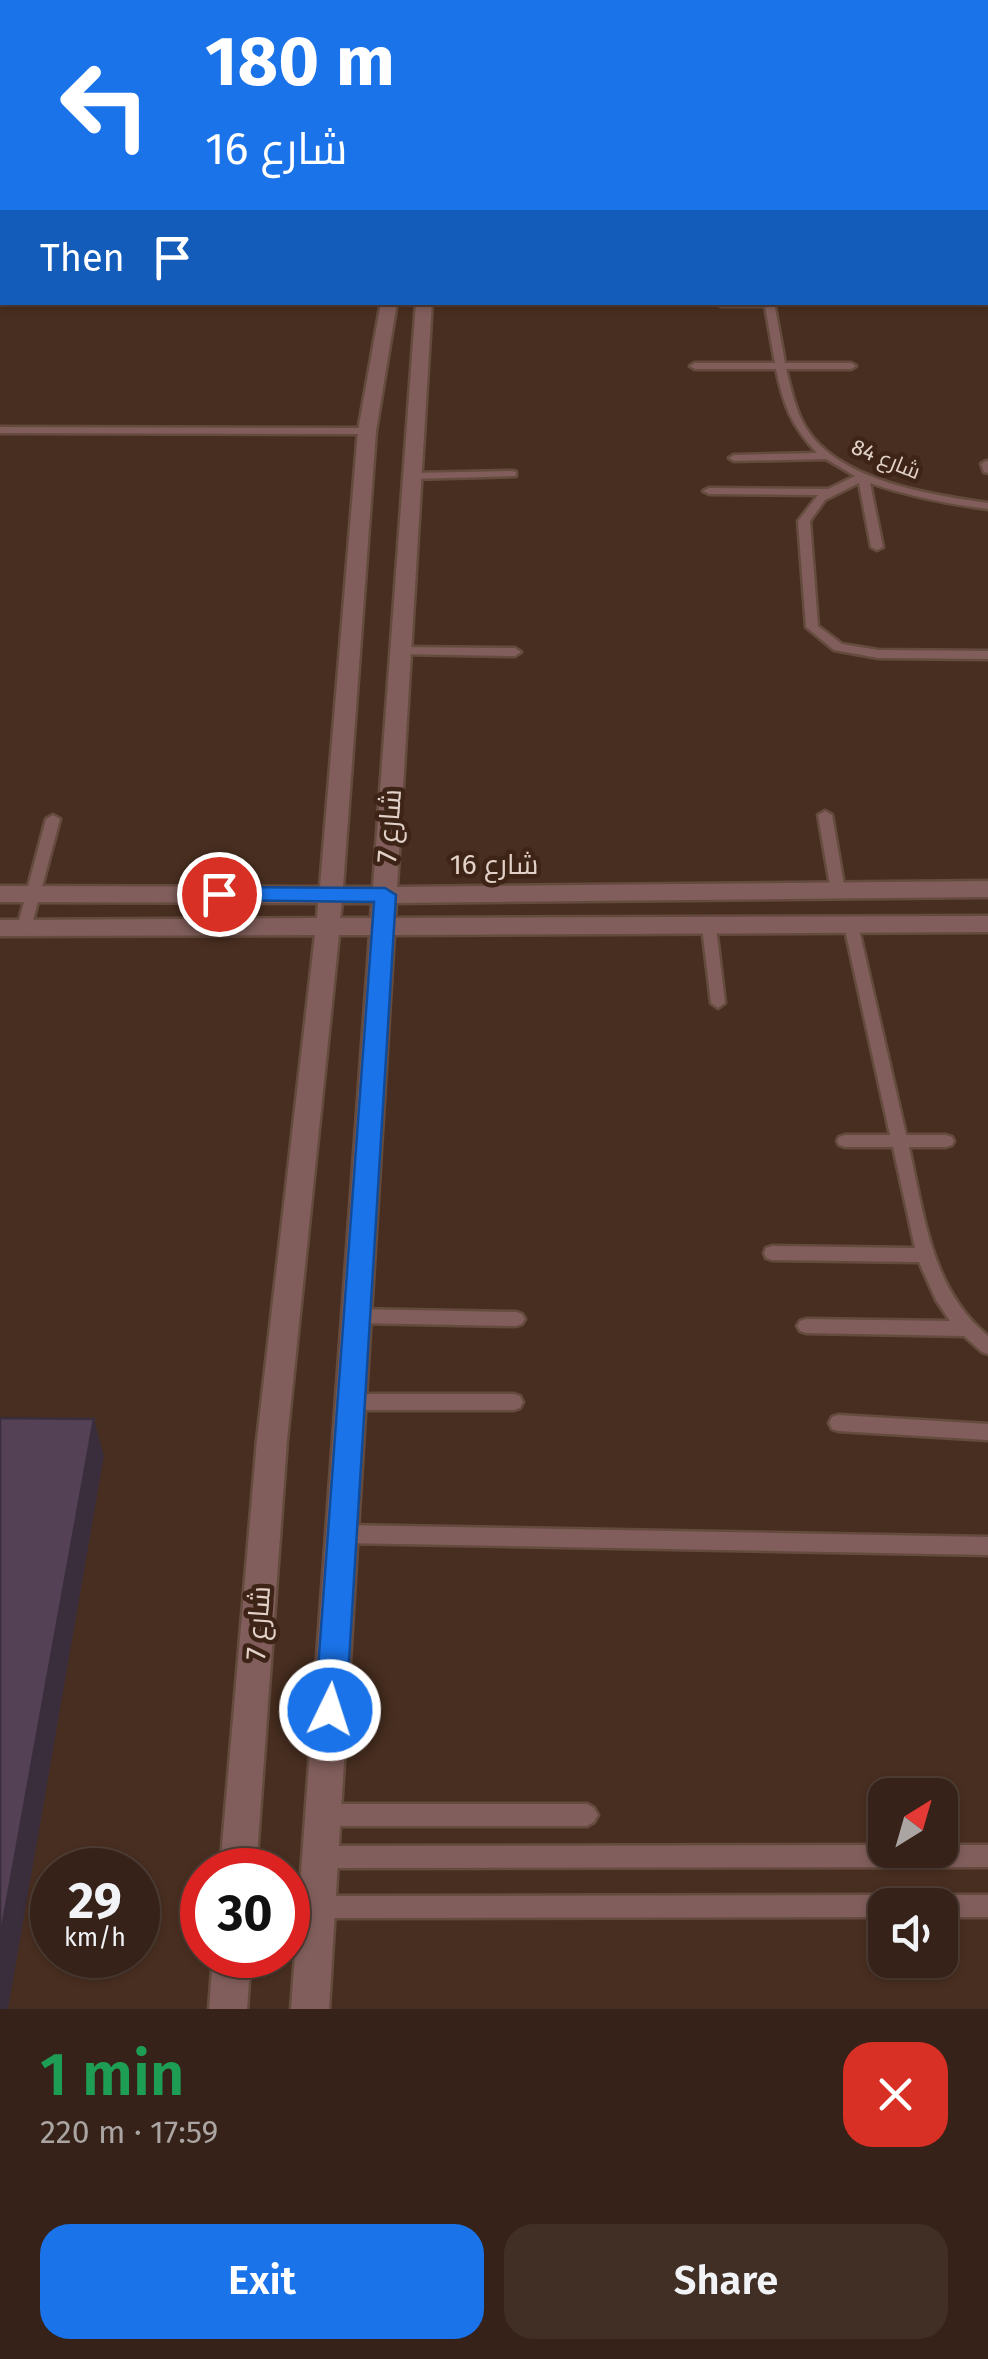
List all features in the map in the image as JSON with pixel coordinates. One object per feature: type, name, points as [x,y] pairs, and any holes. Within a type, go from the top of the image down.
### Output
[{"type":"street","name":"شارع 7","points":[[240,1848],[272,1440],[331,895],[367,432],[388,305]]},
{"type":"street","name":"شارع 7","points":[[310,2009],[424,305]]},
{"type":"street","name":"شارع 16","points":[[0,894],[648,894],[988,889]]},
{"type":"street","points":[[648,894],[651,927]]},
{"type":"street","points":[[12,928],[988,924]]},
{"type":"street","points":[[228,2009],[230,1978]]},
{"type":"lane","points":[[769,305],[782,366]]},
{"type":"lane","points":[[695,366],[851,366]]},
{"type":"lane","name":"شارع 84","points":[[782,366],[791,411],[804,434],[829,456],[863,476],[909,493],[988,506]]},
{"type":"lane","points":[[0,430],[367,432]]},
{"type":"lane","points":[[734,458],[829,456]]},
{"type":"lane","points":[[413,476],[512,474]]},
{"type":"lane","points":[[878,547],[863,476],[826,492],[812,506],[804,521],[812,627],[838,647],[878,654],[988,655]]},
{"type":"lane","points":[[708,490],[826,492]]},
{"type":"lane","points":[[401,651],[515,652]]},
{"type":"lane","points":[[825,815],[838,891]]},
{"type":"lane","points":[[12,928],[34,894],[53,819]]},
{"type":"lane","points":[[851,925],[925,1255],[943,1302],[988,1347]]},
{"type":"lane","points":[[709,926],[718,1004]]},
{"type":"lane","points":[[845,1142],[946,1141]]},
{"type":"lane","points":[[772,1253],[925,1255]]},
{"type":"lane","points":[[357,1316],[516,1319]]},
{"type":"lane","points":[[806,1326],[965,1328]]},
{"type":"lane","points":[[351,1402],[514,1402]]},
{"type":"lane","points":[[838,1423],[988,1432]]},
{"type":"lane","points":[[342,1534],[988,1546]]},
{"type":"lane","points":[[323,1815],[588,1814]]},
{"type":"lane","points":[[320,1856],[988,1856]]},
{"type":"lane","points":[[317,1906],[868,1906]]},
{"type":"lane","points":[[958,1906],[988,1906]]},
{"type":"building","points":[[0,1418],[94,1419],[0,1939]]},
{"type":"route","points":[[219,894],[385,895],[330,1710]]}]
